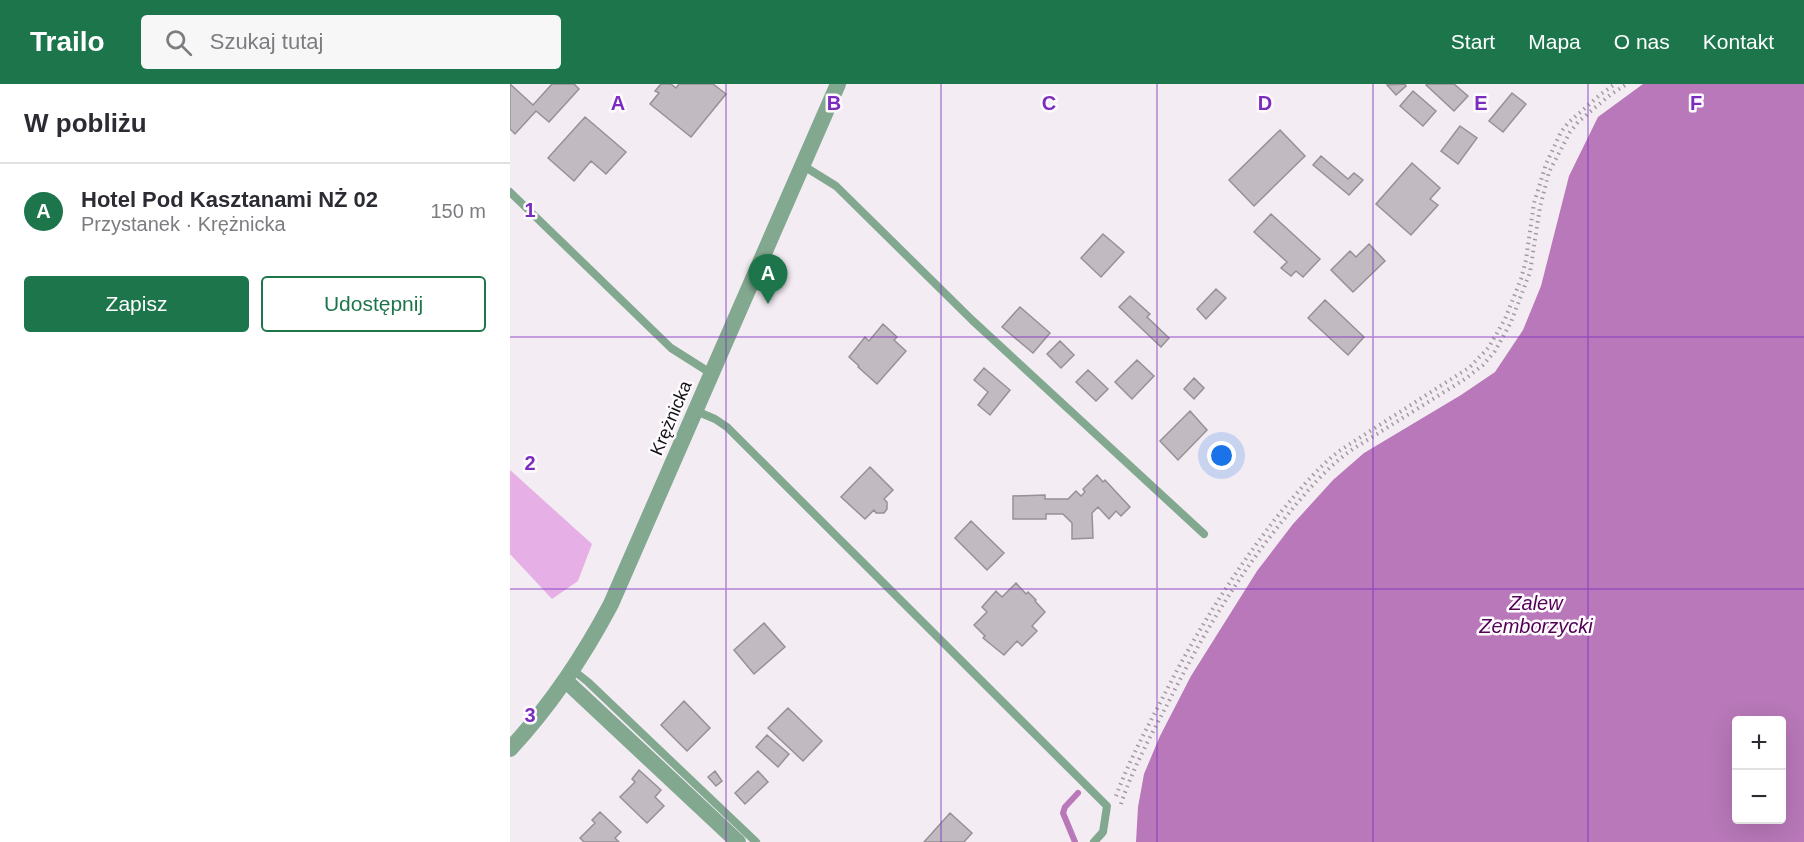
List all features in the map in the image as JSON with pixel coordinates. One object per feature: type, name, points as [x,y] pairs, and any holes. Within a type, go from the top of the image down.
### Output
[{"type":"street","name":"Krężnicka","points":[[510,749],[545,709],[569,675],[611,604],[838,84]]},
{"type":"street","points":[[569,675],[738,842]]},
{"type":"lane","points":[[802,165],[836,186],[972,320],[1204,534]]},
{"type":"lane","points":[[510,192],[671,348],[712,374]]},
{"type":"lane","points":[[696,411],[727,427],[1107,806],[1104,832],[1095,842]]},
{"type":"lane","points":[[569,675],[588,682],[756,842]]},
{"type":"path","points":[[1114,804],[1128,767],[1190,646],[1238,568],[1292,499],[1339,451],[1470,367],[1489,347],[1505,319],[1521,279],[1526,260],[1533,203],[1546,164],[1561,132],[1568,123],[1615,84]]},
{"type":"path","points":[[1119,809],[1146,745],[1183,674],[1245,570],[1297,504],[1336,461],[1353,448],[1465,379],[1483,365],[1501,342],[1530,272],[1540,207],[1549,172],[1578,122],[1627,84]]},
{"type":"shaded area","points":[[510,470],[592,544],[578,581],[552,599],[510,554]]},
{"type":"water","name":"Zalew Zemborzycki","points":[[1643,84],[1804,84],[1804,842],[1136,842],[1138,807],[1144,774],[1160,736],[1191,676],[1257,571],[1293,524],[1333,480],[1364,453],[1495,372],[1523,330],[1541,286],[1569,176],[1598,117]]},
{"type":"building","points":[[510,84],[533,105],[552,84],[574,84],[579,89],[549,122],[536,111],[515,134],[510,129]]},
{"type":"building","points":[[661,84],[671,84],[676,88],[679,84],[713,84],[726,94],[691,137],[650,104],[659,93],[655,91]]},
{"type":"building","points":[[1405,84],[1406,86],[1396,95],[1387,85]]},
{"type":"building","points":[[1427,84],[1454,84],[1468,96],[1454,111]]},
{"type":"building","points":[[1413,91],[1436,111],[1423,126],[1400,106]]},
{"type":"building","points":[[1512,93],[1526,104],[1503,132],[1489,121]]},
{"type":"building","points":[[585,117],[626,152],[606,174],[591,161],[574,181],[548,158]]},
{"type":"building","points":[[1460,126],[1477,138],[1458,164],[1441,151]]},
{"type":"building","points":[[1280,130],[1305,156],[1254,206],[1229,180]]},
{"type":"building","points":[[1321,156],[1348,179],[1354,173],[1363,180],[1349,195],[1313,165]]},
{"type":"building","points":[[1412,163],[1440,188],[1430,199],[1438,205],[1411,235],[1376,204]]},
{"type":"building","points":[[1271,214],[1320,259],[1303,277],[1296,271],[1291,276],[1281,268],[1287,262],[1254,232]]},
{"type":"building","points":[[1103,234],[1124,252],[1101,277],[1081,258]]},
{"type":"building","points":[[1369,244],[1385,261],[1353,292],[1331,270],[1350,251],[1356,257]]},
{"type":"building","points":[[1216,289],[1226,298],[1206,319],[1197,309]]},
{"type":"building","points":[[1130,296],[1150,314],[1147,317],[1169,338],[1161,347],[1119,307]]},
{"type":"building","points":[[1325,300],[1364,337],[1348,355],[1308,318]]},
{"type":"building","points":[[1020,307],[1050,333],[1033,353],[1002,327]]},
{"type":"building","points":[[883,324],[897,337],[894,340],[906,351],[877,384],[849,357],[865,337],[869,341]]},
{"type":"building","points":[[1060,341],[1074,355],[1061,368],[1047,354]]},
{"type":"building","points":[[1137,360],[1154,376],[1132,399],[1115,382]]},
{"type":"building","points":[[984,368],[1010,390],[990,415],[978,405],[988,392],[974,380]]},
{"type":"building","points":[[1088,370],[1108,389],[1096,401],[1076,382]]},
{"type":"building","points":[[1194,378],[1204,388],[1194,399],[1184,389]]},
{"type":"building","points":[[1190,411],[1207,430],[1178,460],[1160,441]]},
{"type":"building","points":[[870,467],[893,490],[884,499],[887,502],[887,509],[884,513],[876,513],[874,510],[865,519],[841,497]]},
{"type":"building","points":[[1097,475],[1103,482],[1105,480],[1130,507],[1121,516],[1116,511],[1109,519],[1098,507],[1092,513],[1093,538],[1072,539],[1072,523],[1063,514],[1046,514],[1046,519],[1013,519],[1013,496],[1045,495],[1045,499],[1068,499],[1076,491],[1081,496],[1085,492],[1083,489]]},
{"type":"building","points":[[971,521],[1004,553],[987,570],[955,538]]},
{"type":"building","points":[[1016,583],[1026,594],[1028,592],[1036,600],[1045,612],[1032,626],[1037,631],[1022,646],[1017,641],[1004,655],[983,638],[985,636],[974,625],[987,612],[982,607],[996,591],[1002,597]]},
{"type":"building","points":[[764,623],[785,647],[754,674],[734,650]]},
{"type":"building","points":[[684,701],[710,728],[687,751],[661,725]]},
{"type":"building","points":[[788,708],[822,741],[803,761],[768,728]]},
{"type":"building","points":[[767,735],[789,754],[778,767],[756,747]]},
{"type":"building","points":[[639,770],[661,790],[655,797],[664,806],[647,823],[620,797],[635,782],[632,779]]},
{"type":"building","points":[[715,771],[722,781],[716,786],[708,777]]},
{"type":"building","points":[[758,771],[768,782],[745,804],[735,793]]},
{"type":"building","points":[[600,812],[621,832],[615,838],[619,842],[584,842],[580,838],[595,823],[592,820]]},
{"type":"building","points":[[950,813],[972,833],[964,842],[924,842]]},
{"type":"waterway","points":[[1075,842],[1063,813],[1065,807],[1078,793]]},
{"type":"place","name":"Hotel Pod Kasztanami NŻ 02","points":[[768,304]]}]
